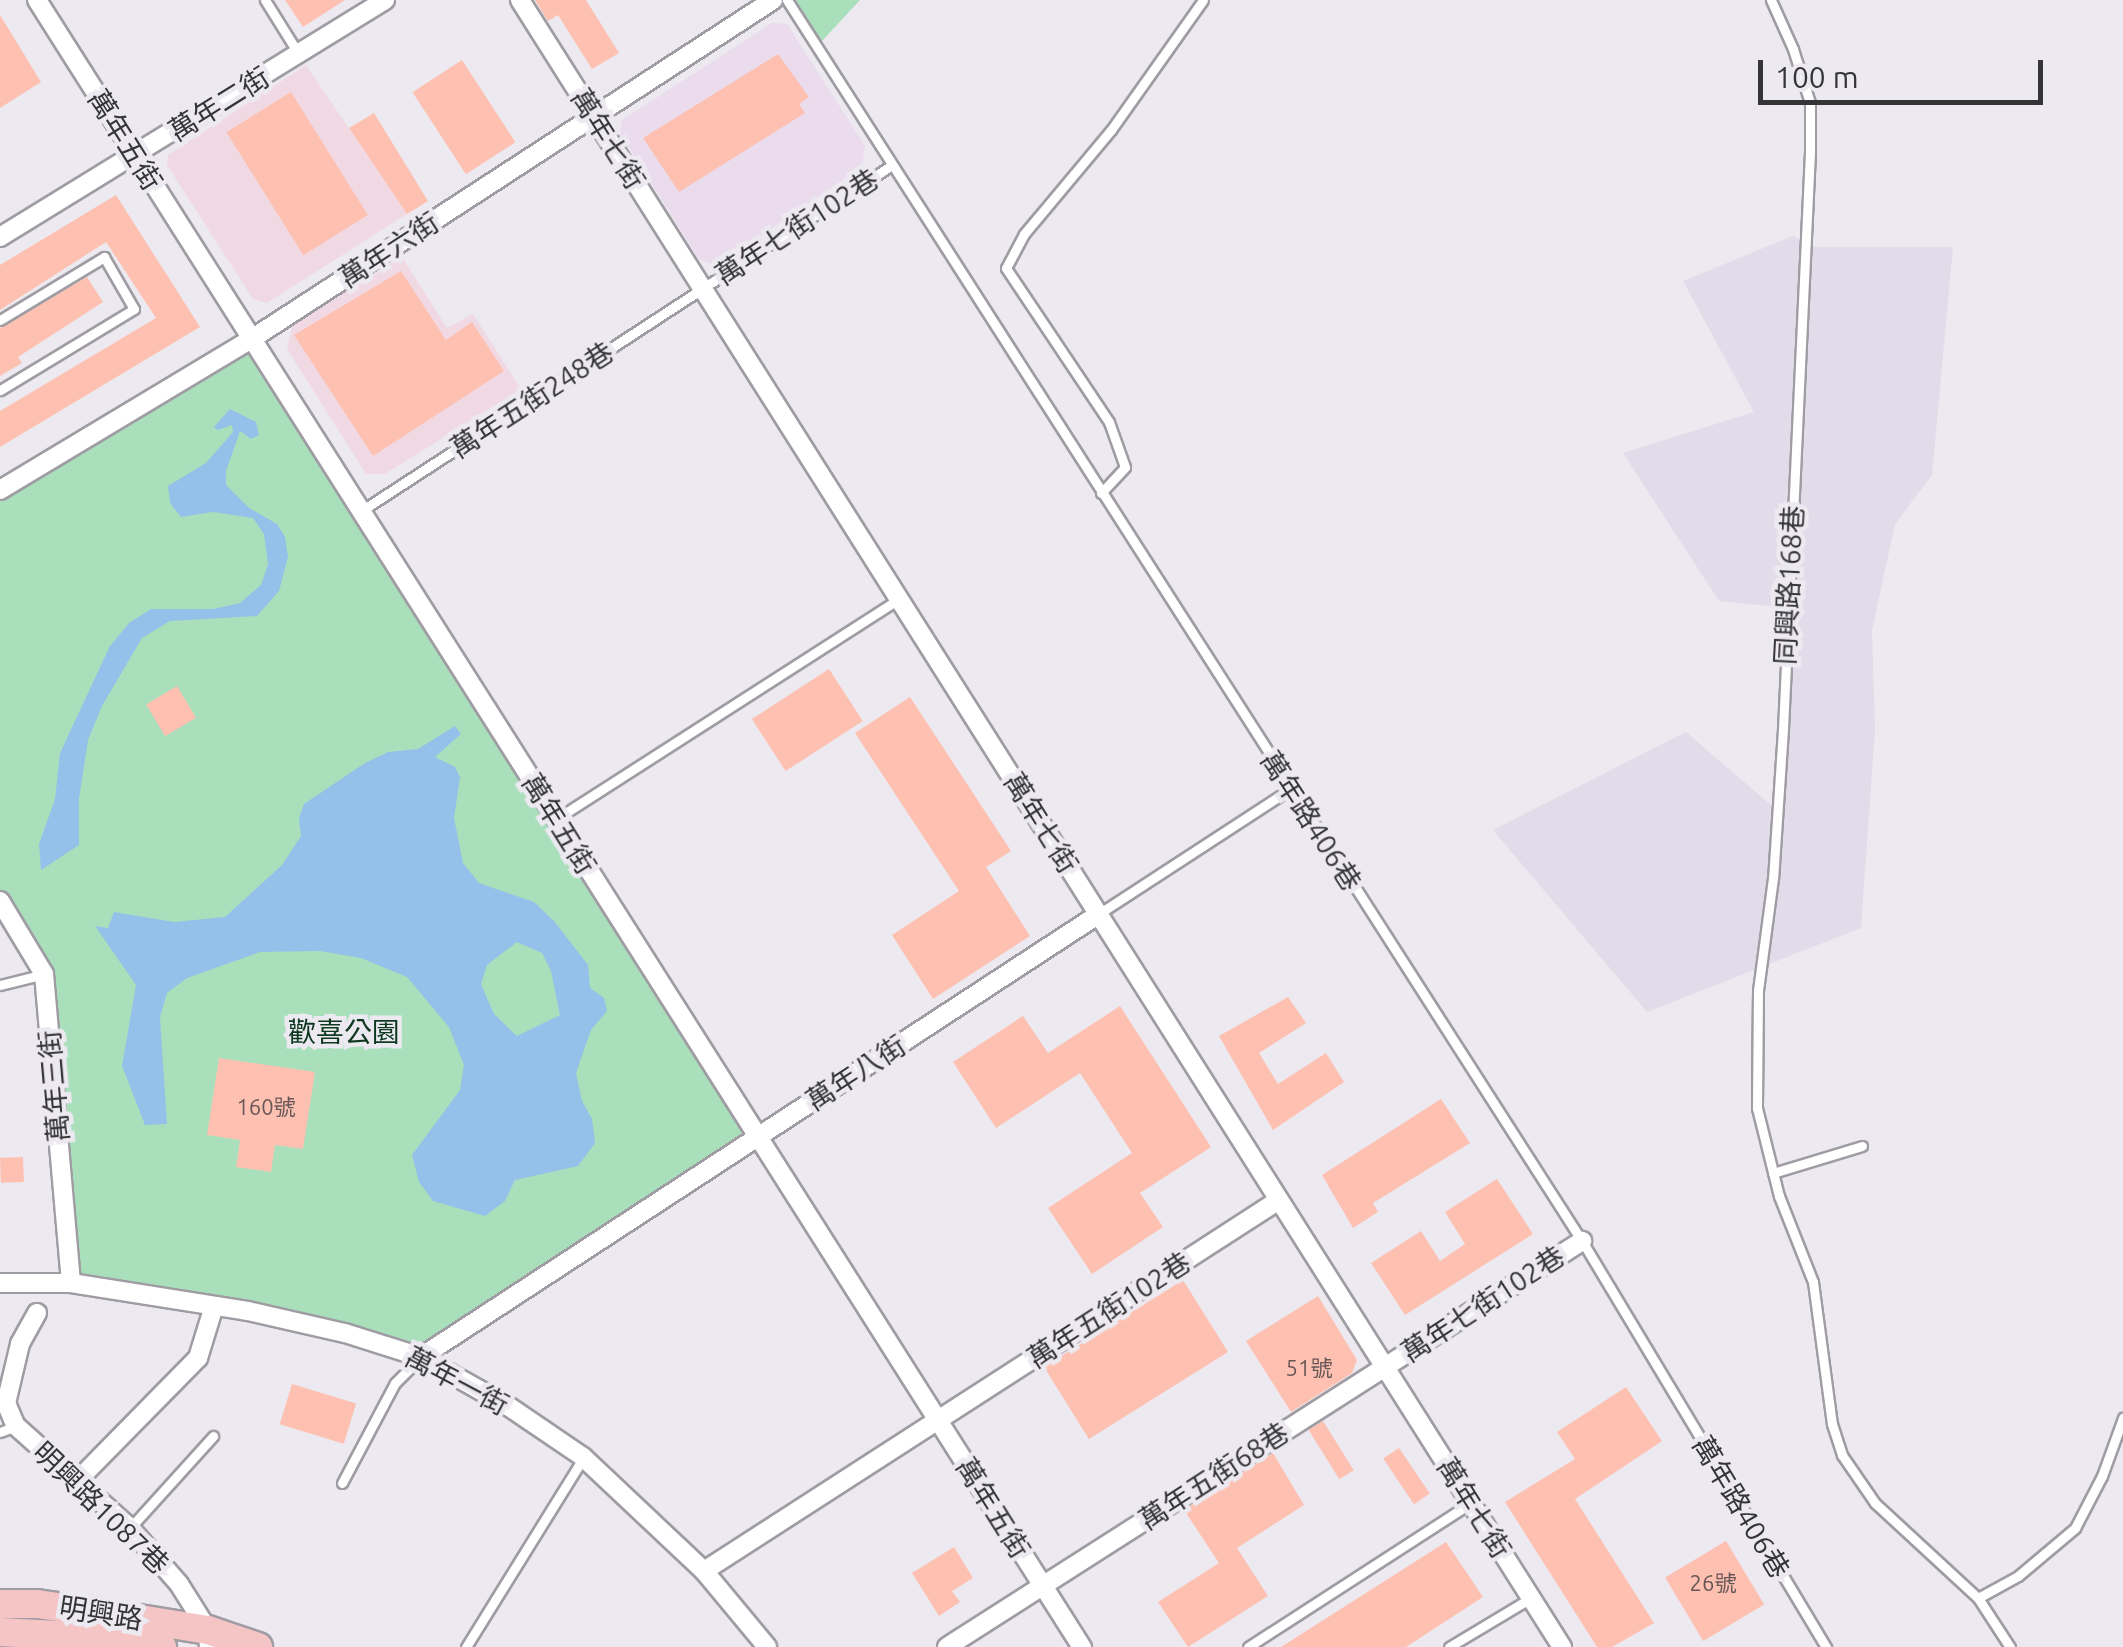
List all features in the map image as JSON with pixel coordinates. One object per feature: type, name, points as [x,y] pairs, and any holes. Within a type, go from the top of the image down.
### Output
[{"type":"main road","name":"明興路","points":[[0,1604],[38,1604],[258,1647]]},
{"type":"main road","name":"明興路","points":[[0,1632],[116,1638],[162,1647]]},
{"type":"street","name":"萬年五街","points":[[37,0],[1082,1647]]},
{"type":"street","name":"萬年二街","points":[[0,236],[385,0]]},
{"type":"street","name":"萬年七街","points":[[520,0],[1562,1647]]},
{"type":"street","name":"萬年六街","points":[[0,490],[250,340],[773,0]]},
{"type":"street","name":"萬年三街","points":[[0,901],[44,974],[71,1283]]},
{"type":"street","name":"萬年八街","points":[[422,1357],[1099,914]]},
{"type":"street","name":"萬年五街102巷","points":[[704,1570],[1280,1200]]},
{"type":"street","name":"萬年七街102巷","points":[[1385,1366],[1582,1241]]},
{"type":"street","name":"萬年一街","points":[[0,1283],[71,1283],[214,1306],[345,1332],[422,1357],[508,1406],[584,1456],[704,1570],[767,1647]]},
{"type":"street","points":[[77,1481],[198,1358],[214,1306]]},
{"type":"street","name":"明興路1087巷","points":[[37,1313],[20,1344],[6,1403],[8,1429],[77,1481],[130,1528],[179,1584],[208,1639]]},
{"type":"street","name":"萬年五街68巷","points":[[947,1647],[1385,1366]]},
{"type":"lane","points":[[265,0],[300,54]]},
{"type":"lane","name":"萬年路406巷","points":[[787,0],[1582,1241],[1826,1647]]},
{"type":"lane","points":[[1101,493],[1125,468],[1109,422],[1006,268],[1024,234],[1111,130],[1203,0]]},
{"type":"lane","name":"同興路168巷","points":[[1771,0],[1794,49],[1810,103],[1783,729],[1773,878],[1758,990],[1756,1108],[1773,1173],[1813,1282],[1832,1424],[1842,1455],[1875,1502],[1978,1598],[2010,1647]]},
{"type":"lane","name":"萬年七街102巷","points":[[703,288],[892,165]]},
{"type":"lane","points":[[0,320],[104,258],[134,309],[0,390]]},
{"type":"lane","name":"萬年五街248巷","points":[[361,511],[703,288]]},
{"type":"lane","points":[[556,819],[900,599]]},
{"type":"lane","name":"萬年八街","points":[[1099,914],[1290,789]]},
{"type":"lane","points":[[0,985],[44,974]]},
{"type":"lane","points":[[1773,1173],[1862,1146]]},
{"type":"lane","points":[[342,1482],[395,1382],[422,1357]]},
{"type":"lane","points":[[1978,1598],[2018,1576],[2075,1528],[2102,1476],[2123,1418]]},
{"type":"lane","points":[[130,1528],[212,1436]]},
{"type":"lane","points":[[466,1647],[584,1456]]},
{"type":"lane","points":[[1248,1647],[1471,1503]]},
{"type":"lane","points":[[1449,1647],[1531,1598]]},
{"type":"shaded area","points":[[772,23],[787,24],[865,146],[862,167],[716,266],[699,259],[620,133],[622,120]]},
{"type":"shaded area","points":[[306,65],[407,214],[267,303],[253,299],[167,165],[168,155]]},
{"type":"shaded area","points":[[1793,236],[1812,247],[1953,247],[1932,475],[1895,524],[1872,630],[1875,730],[1861,928],[1647,1012],[1493,830],[1686,732],[1779,812],[1791,608],[1719,601],[1623,453],[1754,412],[1683,281]]},
{"type":"shaded area","points":[[402,257],[447,328],[473,314],[521,389],[385,474],[366,474],[287,349],[292,326]]},
{"type":"green space","points":[[796,0],[860,0],[821,42]]},
{"type":"green space","name":"歡喜公園","points":[[250,340],[758,1137],[421,1357],[345,1333],[71,1283],[44,974],[0,907],[0,490]]},
{"type":"water","points":[[230,409],[256,422],[259,435],[251,439],[240,431],[226,471],[226,485],[249,508],[277,524],[285,537],[288,557],[279,591],[257,616],[170,621],[142,638],[102,706],[88,740],[79,799],[79,845],[41,870],[39,844],[55,799],[60,753],[110,646],[129,623],[151,609],[213,609],[240,603],[261,585],[268,564],[264,534],[253,518],[213,512],[181,517],[170,503],[168,486],[206,463],[233,432],[232,425],[218,430],[214,427]]},
{"type":"water","points":[[455,726],[461,734],[435,757],[455,767],[460,777],[454,818],[463,863],[479,883],[534,902],[554,921],[588,965],[590,988],[604,998],[607,1011],[591,1030],[576,1073],[582,1101],[592,1119],[595,1143],[578,1166],[515,1180],[505,1201],[485,1216],[433,1201],[419,1182],[412,1155],[460,1090],[464,1065],[449,1027],[407,977],[361,958],[320,951],[260,952],[187,978],[167,993],[160,1017],[167,1124],[145,1125],[122,1066],[136,985],[95,926],[108,928],[114,912],[174,922],[225,917],[282,865],[301,836],[299,818],[304,804],[365,763],[388,752],[418,749]],"holes":[[[517,942],[542,953],[551,971],[560,1015],[517,1036],[494,1014],[481,984],[487,965]]]},
{"type":"building","points":[[285,0],[345,0],[303,27]]},
{"type":"building","points":[[535,0],[586,0],[619,53],[592,69],[558,15],[548,21]]},
{"type":"building","points":[[0,15],[41,82],[0,108]]},
{"type":"building","points":[[778,54],[809,97],[799,104],[805,113],[679,192],[643,138]]},
{"type":"building","points":[[462,60],[515,142],[466,174],[413,92]]},
{"type":"building","points":[[291,92],[368,215],[303,255],[227,132]]},
{"type":"building","points":[[374,113],[428,201],[407,214],[349,128]]},
{"type":"building","points":[[116,195],[200,327],[0,447],[0,411],[156,318],[106,242],[0,310],[0,265]]},
{"type":"building","points":[[401,271],[446,340],[472,322],[504,371],[373,456],[294,335]]},
{"type":"building","points":[[87,277],[103,302],[18,357],[22,363],[0,376],[0,328]]},
{"type":"building","points":[[829,669],[863,721],[786,771],[752,719]]},
{"type":"building","points":[[177,686],[196,718],[165,736],[146,705]]},
{"type":"building","points":[[910,697],[1011,851],[986,867],[1030,936],[933,999],[892,935],[959,891],[855,733]]},
{"type":"building","points":[[1288,997],[1306,1023],[1259,1053],[1278,1084],[1326,1053],[1344,1082],[1273,1130],[1219,1036]]},
{"type":"building","points":[[1120,1006],[1211,1147],[1140,1193],[1163,1227],[1092,1274],[1048,1208],[1132,1153],[1080,1073],[996,1128],[953,1062],[1023,1016],[1048,1053]]},
{"type":"building","points":[[219,1058],[315,1072],[303,1149],[275,1145],[271,1172],[236,1167],[240,1140],[207,1135]]},
{"type":"building","points":[[1441,1099],[1470,1143],[1373,1203],[1378,1212],[1353,1228],[1322,1175]]},
{"type":"building","points":[[23,1157],[24,1182],[1,1183],[0,1158]]},
{"type":"building","points":[[1497,1179],[1533,1234],[1405,1315],[1371,1263],[1421,1231],[1440,1261],[1465,1244],[1445,1212]]},
{"type":"building","points":[[1183,1280],[1228,1352],[1089,1439],[1044,1367]]},
{"type":"building","points":[[1318,1296],[1357,1360],[1352,1373],[1291,1412],[1246,1341]]},
{"type":"building","points":[[292,1384],[356,1404],[344,1444],[280,1424]]},
{"type":"building","points":[[1626,1387],[1662,1441],[1575,1499],[1654,1623],[1612,1647],[1597,1647],[1505,1502],[1575,1459],[1557,1432]]},
{"type":"building","points":[[1323,1421],[1354,1470],[1339,1479],[1309,1430]]},
{"type":"building","points":[[1399,1448],[1430,1494],[1414,1504],[1383,1459]]},
{"type":"building","points":[[1273,1453],[1304,1505],[1237,1548],[1268,1596],[1188,1647],[1158,1602],[1219,1563],[1184,1510]]},
{"type":"building","points":[[1726,1541],[1764,1604],[1703,1641],[1665,1578]]},
{"type":"building","points":[[1446,1542],[1483,1597],[1406,1647],[1281,1647]]},
{"type":"building","points":[[954,1547],[973,1578],[952,1591],[960,1602],[939,1616],[912,1573]]}]
